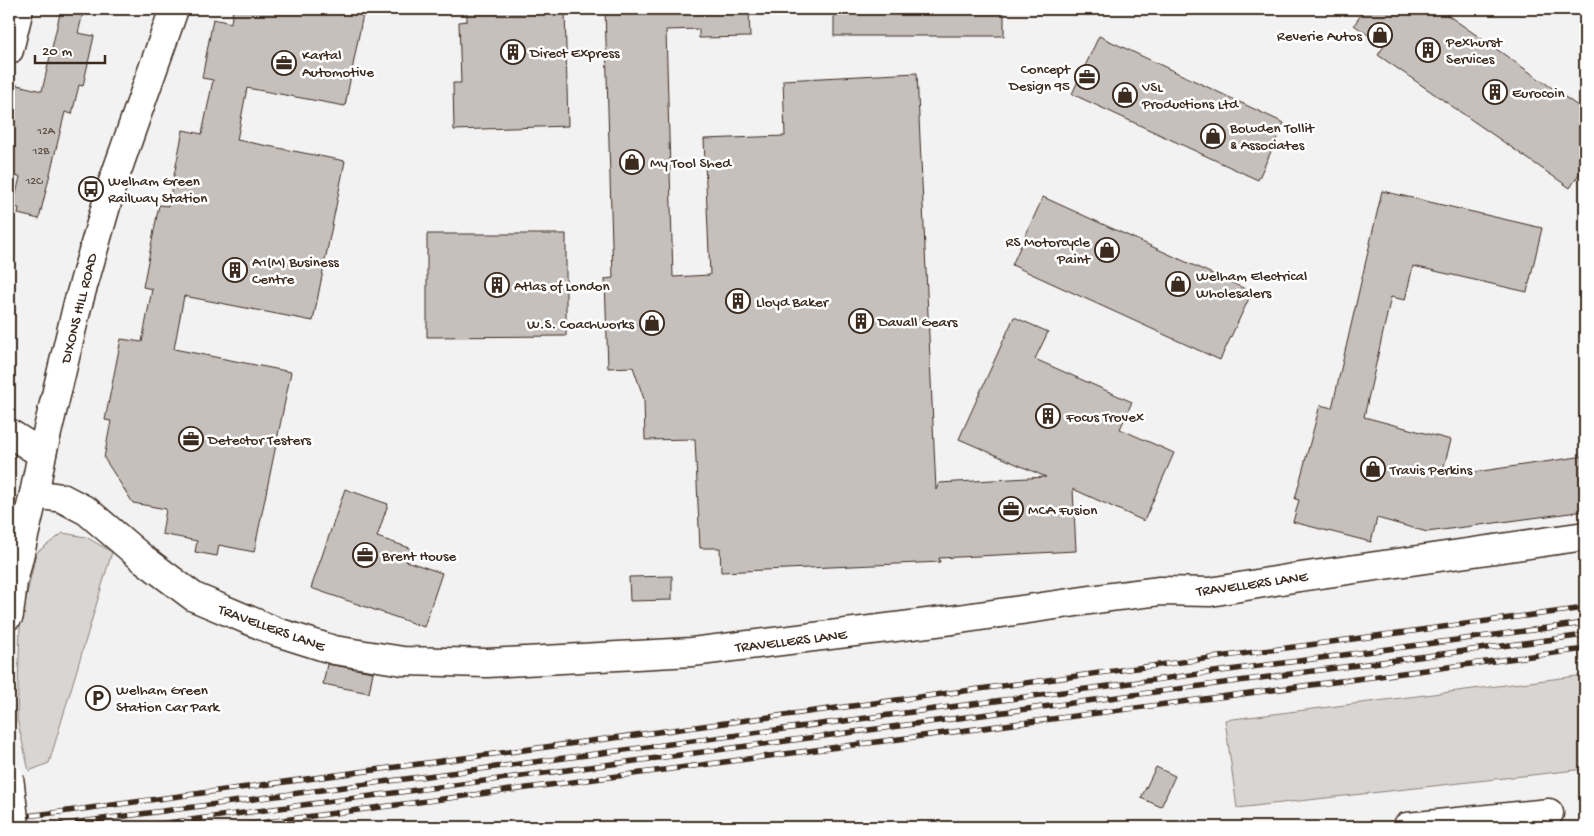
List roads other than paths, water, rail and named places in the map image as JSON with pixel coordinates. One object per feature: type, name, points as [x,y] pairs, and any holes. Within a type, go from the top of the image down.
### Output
[{"type":"street","points":[[9,50],[19,9]]},
{"type":"street","name":"DIXONS HILL ROAD","points":[[9,615],[13,582],[77,307],[112,185],[174,9]]},
{"type":"street","points":[[9,433],[42,454]]},
{"type":"street","name":"TRAVELLERS LANE","points":[[34,494],[62,498],[86,511],[142,558],[194,597],[277,632],[316,645],[334,650],[403,661],[487,663],[692,652],[922,624],[1160,591],[1210,592],[1293,578],[1585,536]]},
{"type":"street","points":[[9,777],[15,827]]},
{"type":"street","points":[[1407,827],[1478,824],[1549,813]]},
{"type":"railway","points":[[9,818],[1585,608]]},
{"type":"railway","points":[[42,827],[1585,623]]},
{"type":"railway","points":[[137,827],[1585,635]]},
{"type":"railway","points":[[229,827],[1585,649]]},
{"type":"place","name":"Reverie Autos","points":[[1380,35]]},
{"type":"place","name":"Pexhurst Services","points":[[1428,50]]},
{"type":"place","name":"Direct Express","points":[[513,52]]},
{"type":"place","name":"Kartal Automotive","points":[[284,63]]},
{"type":"place","name":"Concept Design 95","points":[[1087,77]]},
{"type":"place","name":"Eurocoin","points":[[1495,92]]},
{"type":"place","name":"VSL Productions Ltd","points":[[1125,95]]},
{"type":"place","name":"Bowden Tollit & Associates","points":[[1213,136]]},
{"type":"place","name":"My Tool Shed","points":[[632,162]]},
{"type":"place","name":"Welham Green Railway Station","points":[[91,189]]},
{"type":"place","name":"RS Motorcycle Paint","points":[[1107,250]]},
{"type":"place","name":"A1(M) Business Centre","points":[[235,270]]},
{"type":"place","name":"Welham Electrical Wholesalers","points":[[1178,284]]},
{"type":"place","name":"Atlas of London","points":[[497,285]]},
{"type":"place","name":"Lloyd Baker","points":[[738,301]]},
{"type":"place","name":"Davall Gears","points":[[861,321]]},
{"type":"place","name":"W.S. Coachworks","points":[[652,323]]},
{"type":"place","name":"Focus Trovex","points":[[1048,416]]},
{"type":"place","name":"Detector Testers","points":[[191,439]]},
{"type":"place","name":"Travis Perkins","points":[[1373,469]]},
{"type":"place","name":"MCA Fusion","points":[[1011,509]]},
{"type":"place","name":"Brent House","points":[[365,555]]},
{"type":"place","name":"Welham Green Station Car Park","points":[[98,698]]}]
